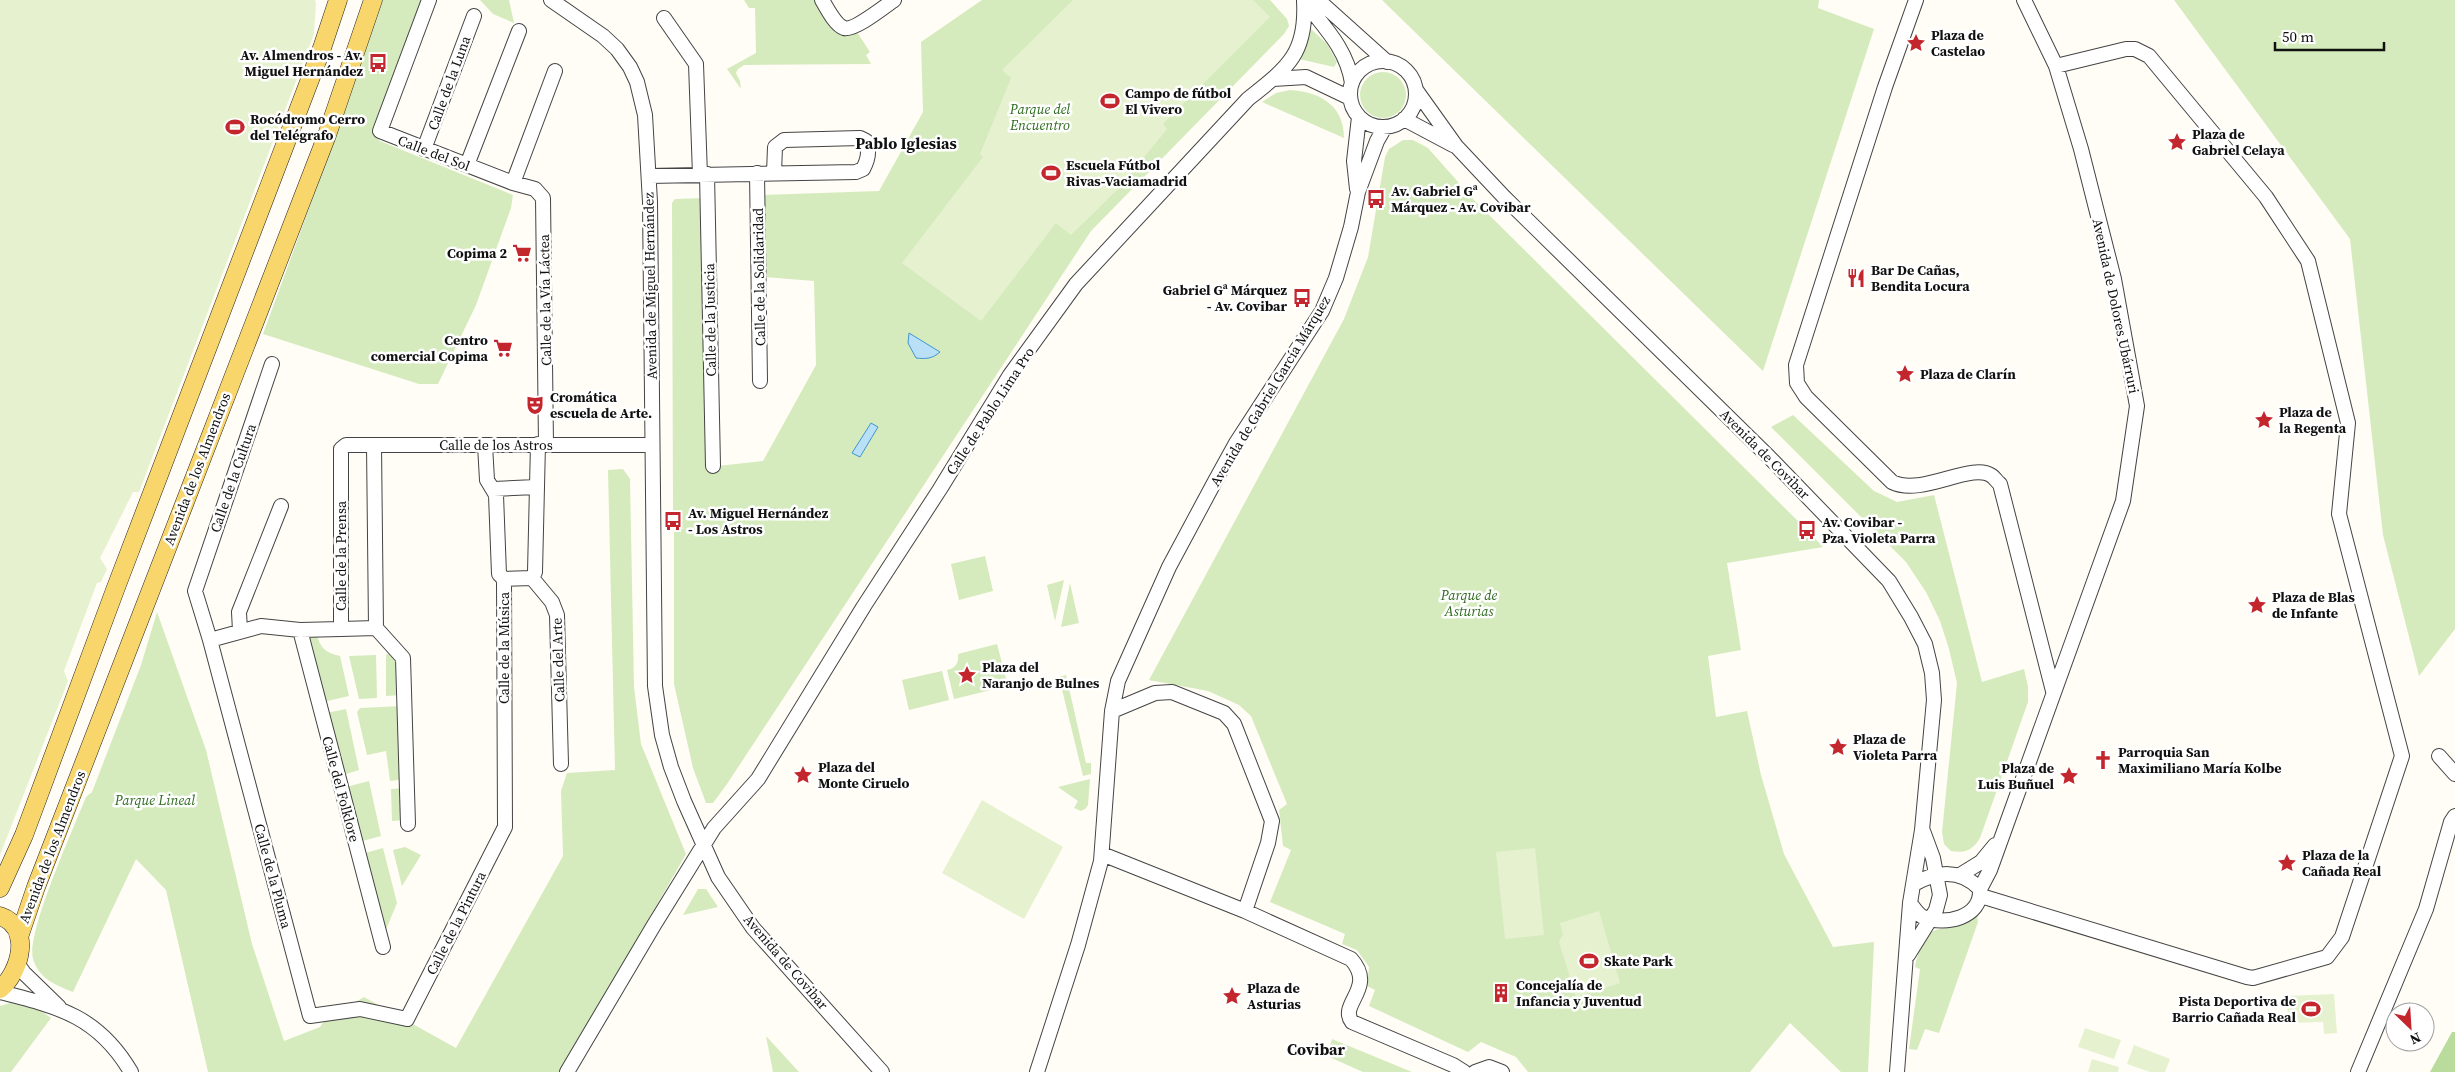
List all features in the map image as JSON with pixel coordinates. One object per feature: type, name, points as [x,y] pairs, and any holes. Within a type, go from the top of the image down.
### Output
[{"type":"main road","points":[[0,888],[24,835],[115,590],[315,67],[338,0]]},
{"type":"main road","name":"Avenida de los Almendros","points":[[17,964],[19,937],[36,887],[327,135],[373,0]]},
{"type":"main road","points":[[0,916],[10,921],[19,937]]},
{"type":"main road","points":[[0,991],[7,983],[17,964]]},
{"type":"street","name":"Calle del Sol","points":[[429,0],[380,131],[513,183],[535,189]]},
{"type":"street","name":"Avenida de Miguel Hernández","points":[[551,0],[603,36],[617,49],[630,66],[637,82],[645,115],[649,176],[655,686],[662,734],[671,767],[704,844]]},
{"type":"street","points":[[822,0],[838,24],[844,28],[853,28],[894,0]]},
{"type":"street","points":[[1309,0],[1387,62]]},
{"type":"street","points":[[1273,79],[1300,47],[1309,0]]},
{"type":"street","points":[[1309,0],[1336,40],[1350,66],[1352,83],[1350,98],[1359,117],[1366,123],[1385,127],[1404,119],[1413,106],[1416,90],[1406,71],[1397,65],[1387,62],[1376,62],[1366,67],[1352,83]]},
{"type":"street","points":[[1916,0],[1885,87],[1796,366],[1797,383],[1806,397],[1832,424],[1892,482],[1902,487],[1913,487],[1978,472],[1991,475],[2000,484],[2053,691]]},
{"type":"street","name":"Avenida de Dolores Ubárruri","points":[[1932,919],[1943,921],[1965,916],[1975,907],[1990,870],[2123,501],[2137,406],[2114,279],[2080,149],[2056,66],[2024,0]]},
{"type":"street","name":"Calle de la Luna","points":[[424,149],[474,16]]},
{"type":"street","name":"Calle de la Justicia","points":[[664,18],[696,64],[703,175],[713,466]]},
{"type":"street","points":[[467,165],[519,31]]},
{"type":"street","points":[[1914,884],[1937,874],[1960,875],[1971,879],[1981,892],[2253,978],[2328,957],[2342,937],[2402,756],[2339,514],[2348,423],[2308,260],[2266,197],[2149,56],[2135,49],[2126,49],[2056,66]]},
{"type":"street","points":[[513,183],[555,71]]},
{"type":"street","points":[[1273,79],[1306,77],[1350,98]]},
{"type":"street","name":"Calle de Pablo Lima Pro","points":[[567,1072],[704,844],[722,818],[758,779],[864,606],[940,489],[1010,375],[1076,284],[1248,99],[1273,79]]},
{"type":"street","name":"Avenida de Covibar","points":[[1416,90],[1456,146],[1504,197],[1770,457],[1889,582],[1912,617],[1924,644],[1932,673],[1934,700],[1922,830],[1910,903],[1897,1072]]},
{"type":"street","name":"Avenida de Gabriel García Márquez","points":[[1358,192],[1354,161],[1359,117]]},
{"type":"street","name":"Avenida de Covibar","points":[[1404,119],[1456,146]]},
{"type":"street","name":"Avenida de Gabriel García Márquez","points":[[1037,1072],[1075,954],[1102,854],[1112,711],[1118,681],[1169,567],[1236,443],[1322,310],[1336,278],[1351,227],[1358,192],[1376,141],[1385,127]]},
{"type":"street","points":[[649,176],[856,172],[863,169],[867,162],[869,148],[866,141],[860,138],[784,140],[775,147],[774,173]]},
{"type":"street","name":"Calle de la Solidaridad","points":[[757,173],[760,381]]},
{"type":"street","name":"Calle de la Vía Láctea","points":[[535,189],[543,198],[542,444]]},
{"type":"street","name":"Calle de la Cultura","points":[[210,640],[194,591],[272,364]]},
{"type":"street","name":"Calle de los Astros","points":[[340,449],[346,444],[652,445]]},
{"type":"street","points":[[504,579],[532,578],[535,572],[536,487],[542,444]]},
{"type":"street","points":[[374,445],[376,628],[403,658],[408,824]]},
{"type":"street","name":"Calle de la Música","points":[[485,445],[487,480],[496,495],[499,574],[504,579],[504,827]]},
{"type":"street","name":"Calle de la Prensa","points":[[340,449],[341,629],[376,628]]},
{"type":"street","points":[[494,489],[536,487]]},
{"type":"street","points":[[240,631],[239,612],[281,506]]},
{"type":"street","name":"Calle del Arte","points":[[532,578],[552,602],[557,615],[561,764]]},
{"type":"street","points":[[210,640],[261,626],[300,630],[341,629]]},
{"type":"street","name":"Calle del Folklore","points":[[300,630],[383,947]]},
{"type":"street","name":"Calle de la Pluma","points":[[210,640],[310,1016],[360,1009],[407,1019]]},
{"type":"street","points":[[1112,711],[1155,693],[1172,692],[1224,713],[1234,724],[1272,821],[1268,843],[1245,911]]},
{"type":"street","points":[[2439,756],[2455,774]]},
{"type":"street","points":[[2358,1072],[2426,909],[2451,822],[2455,816]]},
{"type":"street","name":"Calle de la Pintura","points":[[407,1019],[504,827]]},
{"type":"street","name":"Avenida de Covibar","points":[[1906,960],[1919,935],[1932,919],[1940,895],[1937,874],[1922,830]]},
{"type":"street","name":"Avenida de Dolores Ubárruri","points":[[1960,875],[1981,862],[1999,841]]},
{"type":"street","name":"Avenida de Covibar","points":[[704,844],[718,877],[754,928],[882,1072]]},
{"type":"street","points":[[1102,854],[1245,911],[1351,959],[1360,969],[1361,982],[1349,1012],[1349,1018],[1352,1022],[1453,1065],[1464,1072]]},
{"type":"street","points":[[1910,903],[1916,912],[1932,919]]},
{"type":"street","points":[[17,964],[60,1008]]},
{"type":"street","points":[[0,991],[60,1008],[80,1018],[108,1039],[130,1072]]},
{"type":"street","points":[[1475,1072],[1489,1067],[1502,1072]]},
{"type":"green space","points":[[0,0],[315,0],[316,4],[314,34],[139,492],[133,492],[100,558],[107,569],[101,582],[97,583],[64,671],[68,681],[0,855]]},
{"type":"green space","points":[[381,0],[423,0],[373,129],[374,136],[380,141],[513,195],[511,208],[476,305],[438,384],[419,384],[263,334],[348,102]]},
{"type":"green space","points":[[480,0],[509,0],[514,23],[493,14]]},
{"type":"green space","points":[[744,0],[817,0],[857,32],[870,52],[866,55],[871,64],[744,65],[736,73],[741,89],[727,69],[756,53],[755,8],[749,8]]},
{"type":"green space","name":"Parque del Encuentro","points":[[982,0],[1270,0],[1287,19],[1289,26],[1284,34],[1091,231],[727,784],[713,803],[706,803],[693,768],[674,684],[674,529],[680,528],[680,511],[673,512],[672,203],[675,199],[705,198],[709,467],[763,461],[816,365],[814,281],[765,277],[761,195],[879,191],[923,112],[921,42]]},
{"type":"green space","name":"Escuela Fútbol Rivas-Vaciamadrid","points":[[1073,0],[1253,0],[1270,17],[1163,124],[1167,129],[1118,189],[1071,235],[1056,223],[981,321],[902,263],[983,157],[980,154],[1011,78],[1002,70]]},
{"type":"green space","points":[[1382,0],[1819,0],[1818,8],[1874,29],[1763,371]]},
{"type":"green space","points":[[2174,0],[2455,0],[2455,629],[2419,676],[2383,535],[2350,239]]},
{"type":"green space","points":[[1310,28],[1327,44],[1337,62],[1334,67],[1299,59]]},
{"type":"green space","points":[[1378,72],[1388,72],[1400,78],[1405,86],[1405,104],[1400,112],[1392,117],[1378,118],[1370,115],[1363,108],[1360,100],[1360,90],[1363,82],[1370,75]]},
{"type":"green space","points":[[1290,90],[1311,94],[1328,102],[1340,117],[1344,138],[1262,102],[1276,93]]},
{"type":"green space","name":"Parque de Asturias","points":[[1403,140],[1413,140],[1428,148],[1474,200],[1804,527],[1802,530],[1808,536],[1811,534],[1823,547],[1727,563],[1741,650],[1708,656],[1716,717],[1747,711],[1761,775],[1784,854],[1833,947],[1874,942],[1868,1072],[1841,1072],[1790,1023],[1750,1072],[1528,1072],[1516,1057],[1481,1042],[1468,1052],[1369,1006],[1375,990],[1367,986],[1369,967],[1357,950],[1342,944],[1345,934],[1270,902],[1291,850],[1283,846],[1279,810],[1287,804],[1251,716],[1239,705],[1208,691],[1149,680],[1344,319],[1368,257],[1385,157],[1389,149]]},
{"type":"green space","points":[[1793,415],[1874,491],[1897,502],[1934,495],[1982,682],[2024,669],[2028,687],[2028,702],[1980,838],[1968,850],[1960,852],[1951,851],[1944,844],[1942,832],[1957,683],[1940,621],[1926,592],[1906,562],[1771,427]]},
{"type":"green space","name":"Parque Lineal","points":[[623,469],[630,479],[634,687],[641,744],[686,854],[561,1072],[208,1072],[166,890],[136,859],[73,992],[60,987],[39,972],[33,959],[33,946],[44,904],[86,797],[92,792],[141,665],[157,612],[206,750],[252,944],[284,1041],[320,1027],[325,1020],[364,997],[456,1048],[563,856],[561,791],[567,773],[615,770],[608,470]]},
{"type":"green space","points":[[985,556],[993,591],[959,600],[951,564]]},
{"type":"green space","points":[[1064,580],[1055,621],[1047,585]]},
{"type":"green space","points":[[1070,583],[1079,623],[1061,627]]},
{"type":"green space","points":[[317,635],[324,649],[340,656],[349,696],[323,702],[307,637]]},
{"type":"green space","points":[[997,644],[1008,686],[954,699],[947,670],[956,665],[958,654]]},
{"type":"green space","points":[[392,650],[400,660],[401,695],[386,696],[386,655]]},
{"type":"green space","points":[[376,655],[377,698],[359,699],[349,656]]},
{"type":"green space","points":[[942,671],[949,700],[909,710],[902,680]]},
{"type":"green space","points":[[1066,675],[1086,763],[1091,763],[1091,774],[1083,776],[1059,677]]},
{"type":"green space","points":[[401,706],[404,779],[390,781],[386,751],[367,755],[357,712],[360,708]]},
{"type":"green space","points":[[346,709],[359,770],[343,775],[326,713]]},
{"type":"green space","points":[[1090,779],[1088,805],[1081,811],[1074,808],[1078,801],[1058,787]]},
{"type":"green space","points":[[369,781],[381,836],[359,842],[346,787]]},
{"type":"green space","points":[[404,788],[405,820],[392,821],[391,789]]},
{"type":"green space","points":[[982,800],[1063,847],[1024,919],[942,873]]},
{"type":"green space","points":[[405,847],[421,855],[402,886],[393,850]]},
{"type":"green space","points":[[383,848],[397,903],[383,937],[362,854]]},
{"type":"green space","points":[[1535,848],[1544,935],[1505,939],[1496,852]]},
{"type":"green space","points":[[698,889],[706,889],[718,907],[683,915]]},
{"type":"green space","name":"Skate Park","points":[[1599,911],[1620,983],[1576,997],[1559,942],[1563,934],[1560,923]]},
{"type":"green space","points":[[1977,915],[1978,922],[1939,1033],[1925,1029],[1917,1050],[1909,1049],[1920,969],[1915,967],[1925,938],[1931,932],[1965,923]]},
{"type":"green space","name":"Pista Deportiva de Barrio Cañada Real","points":[[2334,994],[2337,1033],[2324,1034],[2323,1022],[2288,1023],[2287,996]]},
{"type":"green space","points":[[10,1003],[37,1008],[51,1018],[11,1072],[0,1072],[0,1006]]},
{"type":"green space","points":[[2085,1028],[2121,1040],[2114,1059],[2078,1047]]},
{"type":"green space","points":[[2452,1032],[2455,1032],[2455,1072],[2430,1072]]},
{"type":"green space","points":[[766,1036],[799,1072],[773,1072]]},
{"type":"green space","points":[[1332,1039],[1412,1072],[1363,1072],[1327,1056]]},
{"type":"green space","points":[[2134,1045],[2170,1059],[2165,1072],[2150,1072],[2127,1064]]},
{"type":"green space","points":[[2092,1059],[2119,1067],[2118,1072],[2088,1072]]},
{"type":"water","points":[[909,333],[940,352],[929,358],[916,358],[908,343]]},
{"type":"water","points":[[871,423],[878,427],[860,457],[852,453]]},
{"type":"place","name":"Plaza de Castelao","points":[[1916,43]]},
{"type":"place","name":"Av. Almendros - Av. Miguel Hernández","points":[[378,63]]},
{"type":"place","name":"Campo de fútbol El Vivero","points":[[1110,101]]},
{"type":"place","name":"Rocódromo Cerro del Telégrafo","points":[[235,127]]},
{"type":"place","name":"Plaza de Gabriel Celaya","points":[[2177,142]]},
{"type":"place","name":"Escuela Fútbol Rivas-Vaciamadrid","points":[[1051,173]]},
{"type":"place","name":"Av. Gabriel Gª Márquez - Av. Covibar","points":[[1376,199]]},
{"type":"place","name":"Copima 2","points":[[522,253]]},
{"type":"place","name":"Bar De Cañas, Bendita Locura","points":[[1856,278]]},
{"type":"place","name":"Gabriel Gª Márquez - Av. Covibar","points":[[1302,298]]},
{"type":"place","name":"Centro comercial Copima","points":[[503,348]]},
{"type":"place","name":"Plaza de Clarín","points":[[1905,374]]},
{"type":"place","name":"Cromática escuela de Arte.","points":[[535,405]]},
{"type":"place","name":"Plaza de la Regenta","points":[[2264,420]]},
{"type":"place","name":"Av. Miguel Hernández - Los Astros","points":[[673,521]]},
{"type":"place","name":"Av. Covibar - Pza. Violeta Parra","points":[[1807,530]]},
{"type":"place","name":"Plaza de Blas de Infante","points":[[2257,605]]},
{"type":"place","name":"Plaza del Naranjo de Bulnes","points":[[967,675]]},
{"type":"place","name":"Plaza de Violeta Parra","points":[[1838,747]]},
{"type":"place","name":"Parroquia San Maximiliano María Kolbe","points":[[2103,760]]},
{"type":"place","name":"Plaza del Monte Ciruelo","points":[[803,775]]},
{"type":"place","name":"Plaza de Luis Buñuel","points":[[2069,776]]},
{"type":"place","name":"Plaza de la Cañada Real","points":[[2287,863]]},
{"type":"place","name":"Skate Park","points":[[1589,961]]},
{"type":"place","name":"Concejalía de Infancia y Juventud","points":[[1501,993]]},
{"type":"place","name":"Plaza de Asturias","points":[[1232,996]]},
{"type":"place","name":"Pista Deportiva de Barrio Cañada Real","points":[[2311,1009]]},
{"type":"district","name":"Pablo Iglesias","points":[[906,143]]},
{"type":"district","name":"Covibar","points":[[1316,1049]]}]
